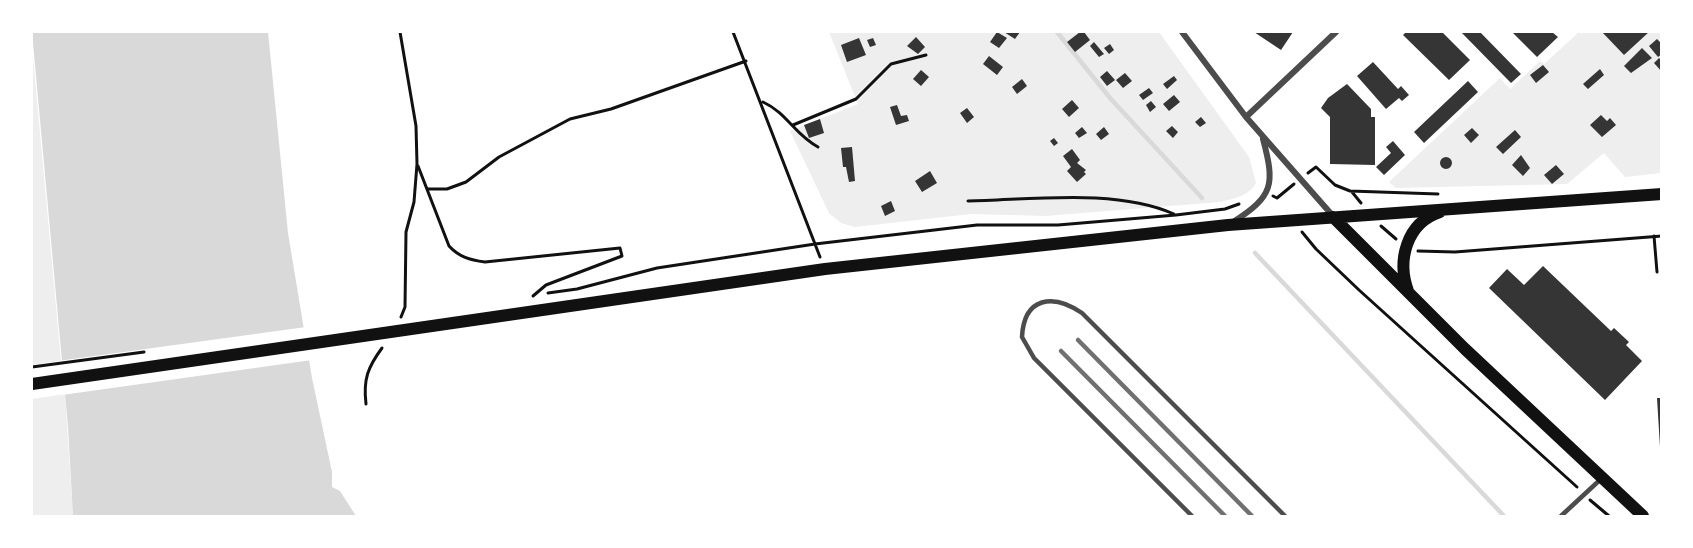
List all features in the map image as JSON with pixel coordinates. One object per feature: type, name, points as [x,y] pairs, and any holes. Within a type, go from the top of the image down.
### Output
[{"type":"main road","points":[[32,384],[825,269],[1228,225],[1662,194]]},
{"type":"main road","points":[[1410,295],[1402,270],[1406,245],[1423,221],[1450,209]]},
{"type":"main road","points":[[1333,217],[1410,295],[1643,516]]},
{"type":"street","points":[[1182,32],[1246,117],[1333,217]]},
{"type":"street","points":[[1246,117],[1336,32]]},
{"type":"street","points":[[1228,225],[1255,207],[1268,192],[1270,170],[1262,135]]},
{"type":"lane","points":[[1192,516],[1034,358],[1022,337],[1026,313],[1034,305],[1044,301],[1056,301],[1070,305],[1082,313],[1285,516]]},
{"type":"lane","points":[[1562,516],[1602,478]]},
{"type":"path","points":[[398,327],[405,308],[406,232],[414,202],[417,164],[416,126],[400,32]]},
{"type":"path","points":[[733,32],[815,244]]},
{"type":"path","points":[[793,125],[856,99],[891,64],[926,55]]},
{"type":"path","points":[[428,189],[447,189],[466,183],[499,157],[570,118],[611,109],[746,61]]},
{"type":"path","points":[[761,101],[778,109],[804,140],[818,147]]},
{"type":"path","points":[[417,164],[449,246],[456,253],[471,260],[484,262],[620,248],[622,255],[546,285],[533,296]]},
{"type":"path","points":[[1316,167],[1335,185],[1360,192]]},
{"type":"path","points":[[1277,198],[1300,179]]},
{"type":"path","points":[[1350,191],[1386,233],[1416,251],[1431,253],[1662,236]]},
{"type":"path","points":[[1268,192],[1277,198],[1316,249],[1359,290],[1609,516]]},
{"type":"path","points":[[968,201],[1090,199],[1130,201],[1161,208],[1176,215]]},
{"type":"path","points":[[525,298],[577,289],[657,267],[815,244],[977,225],[1058,225],[1176,215],[1225,209],[1242,202]]},
{"type":"path","points":[[1654,236],[1657,272]]},
{"type":"path","points":[[366,404],[364,384],[368,366],[387,342]]},
{"type":"shaded area","points":[[32,32],[268,32],[288,233],[312,378],[332,472],[332,487],[340,491],[356,516],[73,516],[68,427]]},
{"type":"shaded area","points":[[829,32],[1159,32],[1249,157],[1256,183],[1245,194],[1220,202],[1045,216],[971,214],[855,227],[841,223],[829,213],[790,131],[858,104]]},
{"type":"shaded area","points":[[1579,32],[1602,32],[1624,55],[1649,32],[1661,32],[1661,173],[1625,177],[1604,153],[1567,184],[1396,188],[1389,182],[1500,78],[1510,89],[1540,61],[1544,64]]},
{"type":"shaded area","points":[[32,46],[61,361],[32,365]]},
{"type":"shaded area","points":[[65,394],[73,516],[32,516],[32,399]]},
{"type":"pier","points":[[306,327],[312,360],[62,395],[58,361]]},
{"type":"building","points":[[997,32],[1007,38],[999,48],[990,42]]},
{"type":"building","points":[[1004,32],[1020,32],[1015,39]]},
{"type":"building","points":[[1080,32],[1084,32],[1090,40],[1075,52],[1067,42]]},
{"type":"building","points":[[1254,32],[1293,32],[1281,50]]},
{"type":"building","points":[[1406,32],[1442,32],[1470,60],[1449,80],[1403,35]]},
{"type":"building","points":[[1461,32],[1480,32],[1521,74],[1511,83]]},
{"type":"building","points":[[1512,32],[1552,32],[1558,37],[1537,57]]},
{"type":"building","points":[[1602,32],[1649,32],[1624,55]]},
{"type":"building","points":[[916,37],[925,47],[918,54],[907,46]]},
{"type":"building","points":[[859,38],[866,55],[847,62],[841,45]]},
{"type":"building","points":[[873,38],[876,45],[870,47],[867,40]]},
{"type":"building","points":[[1657,39],[1662,44],[1662,54],[1658,57],[1649,46]]},
{"type":"building","points":[[1094,42],[1104,54],[1099,57],[1090,46]]},
{"type":"building","points":[[1110,44],[1114,50],[1109,54],[1104,48]]},
{"type":"building","points":[[1642,48],[1652,58],[1631,73],[1624,66]]},
{"type":"building","points":[[989,56],[1003,67],[997,75],[983,64]]},
{"type":"building","points":[[1659,58],[1662,61],[1662,72],[1654,63]]},
{"type":"building","points":[[1373,62],[1398,89],[1401,86],[1409,95],[1402,101],[1399,98],[1386,109],[1357,76]]},
{"type":"building","points":[[1543,65],[1549,72],[1536,83],[1530,75]]},
{"type":"building","points":[[1600,69],[1604,75],[1588,89],[1583,84]]},
{"type":"building","points":[[921,70],[929,77],[921,86],[913,79]]},
{"type":"building","points":[[1107,71],[1115,80],[1107,86],[1100,77]]},
{"type":"building","points":[[1125,73],[1132,81],[1123,88],[1116,80]]},
{"type":"building","points":[[1174,76],[1177,80],[1167,89],[1163,84]]},
{"type":"building","points":[[1022,79],[1027,86],[1017,94],[1012,87]]},
{"type":"building","points":[[1468,81],[1478,92],[1424,143],[1414,132]]},
{"type":"building","points":[[1347,84],[1371,109],[1371,117],[1375,117],[1375,165],[1330,164],[1330,117],[1321,108],[1328,98]]},
{"type":"building","points":[[1149,88],[1153,93],[1143,100],[1139,95]]},
{"type":"building","points":[[1174,95],[1180,102],[1169,111],[1163,104]]},
{"type":"building","points":[[1072,100],[1079,108],[1069,117],[1062,109]]},
{"type":"building","points":[[1151,101],[1156,107],[1150,112],[1146,105]]},
{"type":"building","points":[[897,105],[901,116],[907,115],[909,121],[896,125],[890,107]]},
{"type":"building","points":[[967,108],[974,117],[967,123],[960,113]]},
{"type":"building","points":[[1601,115],[1607,121],[1610,118],[1616,125],[1602,137],[1590,125]]},
{"type":"building","points":[[1201,117],[1206,123],[1200,127],[1195,122]]},
{"type":"building","points":[[820,119],[824,133],[809,138],[804,125]]},
{"type":"building","points":[[1172,126],[1178,132],[1173,138],[1166,131]]},
{"type":"building","points":[[1082,127],[1087,133],[1079,138],[1075,133]]},
{"type":"building","points":[[1104,127],[1109,134],[1101,140],[1096,134]]},
{"type":"building","points":[[1472,128],[1479,135],[1471,143],[1464,135]]},
{"type":"building","points":[[1515,130],[1521,137],[1503,154],[1496,147]]},
{"type":"building","points":[[1054,138],[1058,143],[1054,146],[1050,141]]},
{"type":"building","points":[[1393,141],[1405,155],[1384,175],[1376,167],[1391,153],[1386,147]]},
{"type":"building","points":[[852,147],[855,181],[849,182],[846,167],[843,167],[841,148]]},
{"type":"building","points":[[1072,149],[1080,160],[1077,163],[1086,170],[1084,172],[1086,174],[1077,182],[1067,171],[1071,167],[1063,156]]},
{"type":"building","points":[[1521,155],[1530,168],[1523,176],[1512,165]]},
{"type":"building","points":[[1448,157],[1452,163],[1448,169],[1444,169],[1440,161]]},
{"type":"building","points":[[1556,165],[1564,174],[1552,184],[1544,175]]},
{"type":"building","points":[[930,171],[937,183],[922,192],[915,181]]},
{"type":"building","points":[[891,201],[895,211],[885,216],[881,206]]},
{"type":"building","points":[[1543,266],[1611,331],[1614,328],[1629,342],[1626,345],[1642,361],[1605,400],[1489,288],[1507,269],[1524,285]]},
{"type":"building","points":[[1657,398],[1662,398],[1662,447],[1660,447]]},
{"type":"waterway","points":[[1057,32],[1110,98],[1202,198]]},
{"type":"waterway","points":[[1255,253],[1504,516]]},
{"type":"railway","points":[[1078,340],[1252,516]]},
{"type":"railway","points":[[1061,351],[1225,516]]}]
